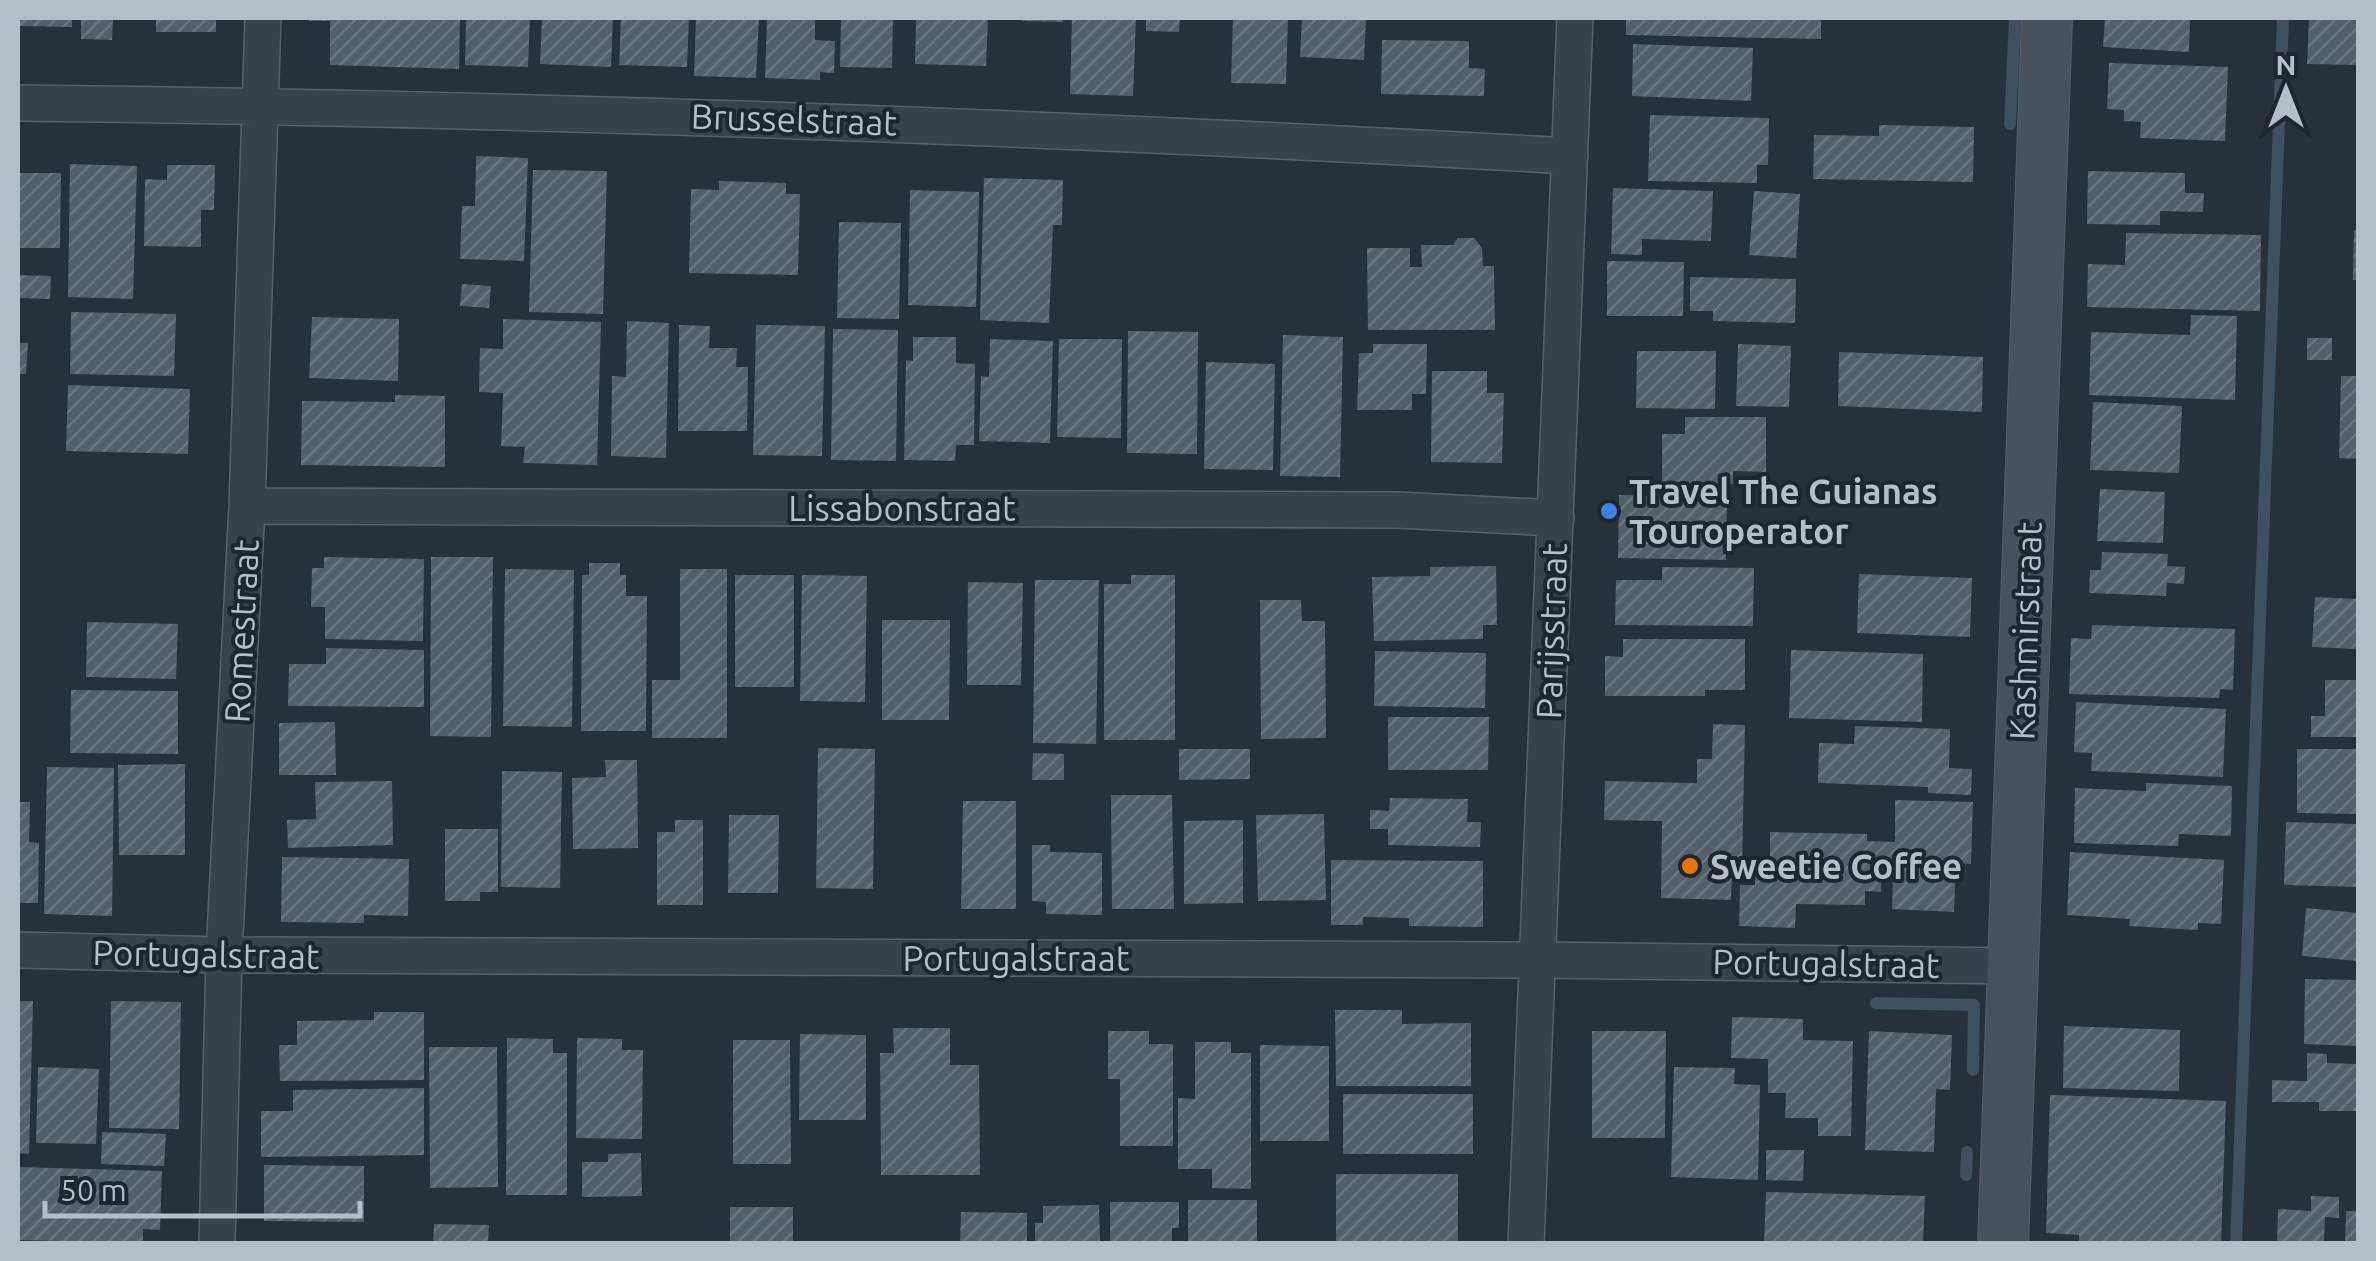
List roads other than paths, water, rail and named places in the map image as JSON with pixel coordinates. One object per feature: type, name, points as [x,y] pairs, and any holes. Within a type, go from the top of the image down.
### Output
[{"type":"street","name":"Romestraat","points":[[217,1244],[224,956],[248,506],[263,18]]},
{"type":"street","name":"Parijsstraat","points":[[1526,1244],[1575,18]]},
{"type":"street","name":"Kashmirstraat","points":[[2003,1244],[2048,18]]},
{"type":"street","name":"Brusselstraat","points":[[18,103],[564,111],[1142,132],[1570,156]]},
{"type":"street","name":"Lissabonstraat","points":[[248,506],[1377,510],[1556,518]]},
{"type":"street","name":"Portugalstraat","points":[[18,950],[224,956],[1538,960],[2014,966]]},
{"type":"waterway","points":[[2010,124],[2015,18]]},
{"type":"waterway","points":[[2236,1244],[2283,18]]},
{"type":"waterway","points":[[1876,1003],[1974,1005],[1973,1070]]},
{"type":"waterway","points":[[1966,1175],[1967,1152]]},
{"type":"place","name":"Travel The Guianas Touroperator","points":[[1609,511]]},
{"type":"place","name":"Sweetie Coffee","points":[[1690,866]]}]
